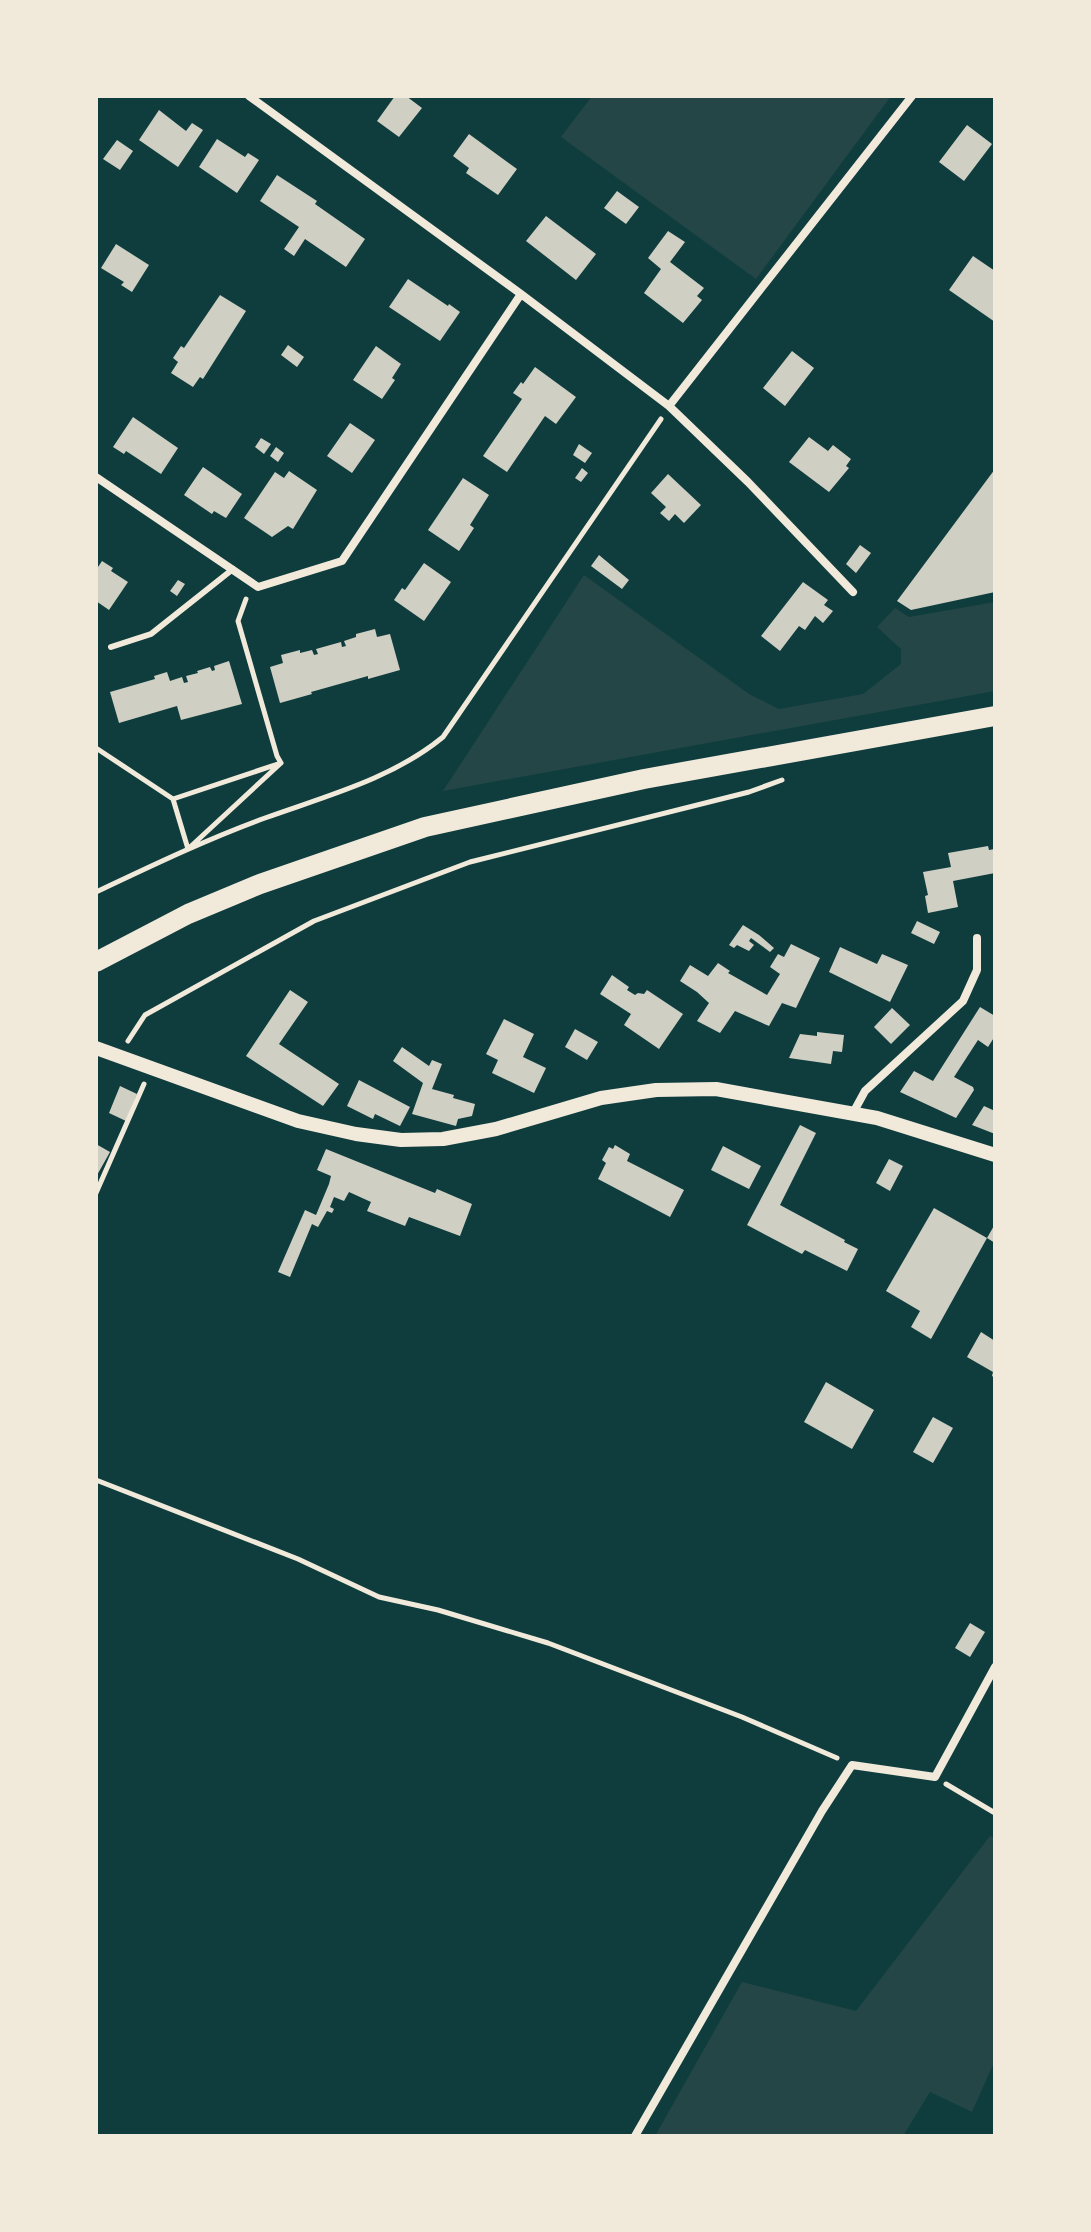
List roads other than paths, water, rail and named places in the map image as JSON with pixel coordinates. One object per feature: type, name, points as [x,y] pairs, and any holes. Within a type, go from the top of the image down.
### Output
[{"type":"main road","points":[[96,962],[188,914],[260,884],[425,827],[644,779],[995,716]]},
{"type":"street","points":[[249,96],[669,406],[748,482],[853,592]]},
{"type":"street","points":[[669,406],[912,96]]},
{"type":"street","points":[[96,477],[258,587],[342,561],[521,294]]},
{"type":"street","points":[[853,1113],[865,1091],[963,1001],[977,970],[977,938]]},
{"type":"street","points":[[96,1048],[298,1121],[401,1140],[443,1139],[496,1129],[601,1098],[656,1090],[716,1089],[877,1118],[995,1155]]},
{"type":"street","points":[[635,2136],[822,1811],[852,1765],[935,1777],[995,1667]]},
{"type":"lane","points":[[111,647],[151,634],[233,569]]}]
